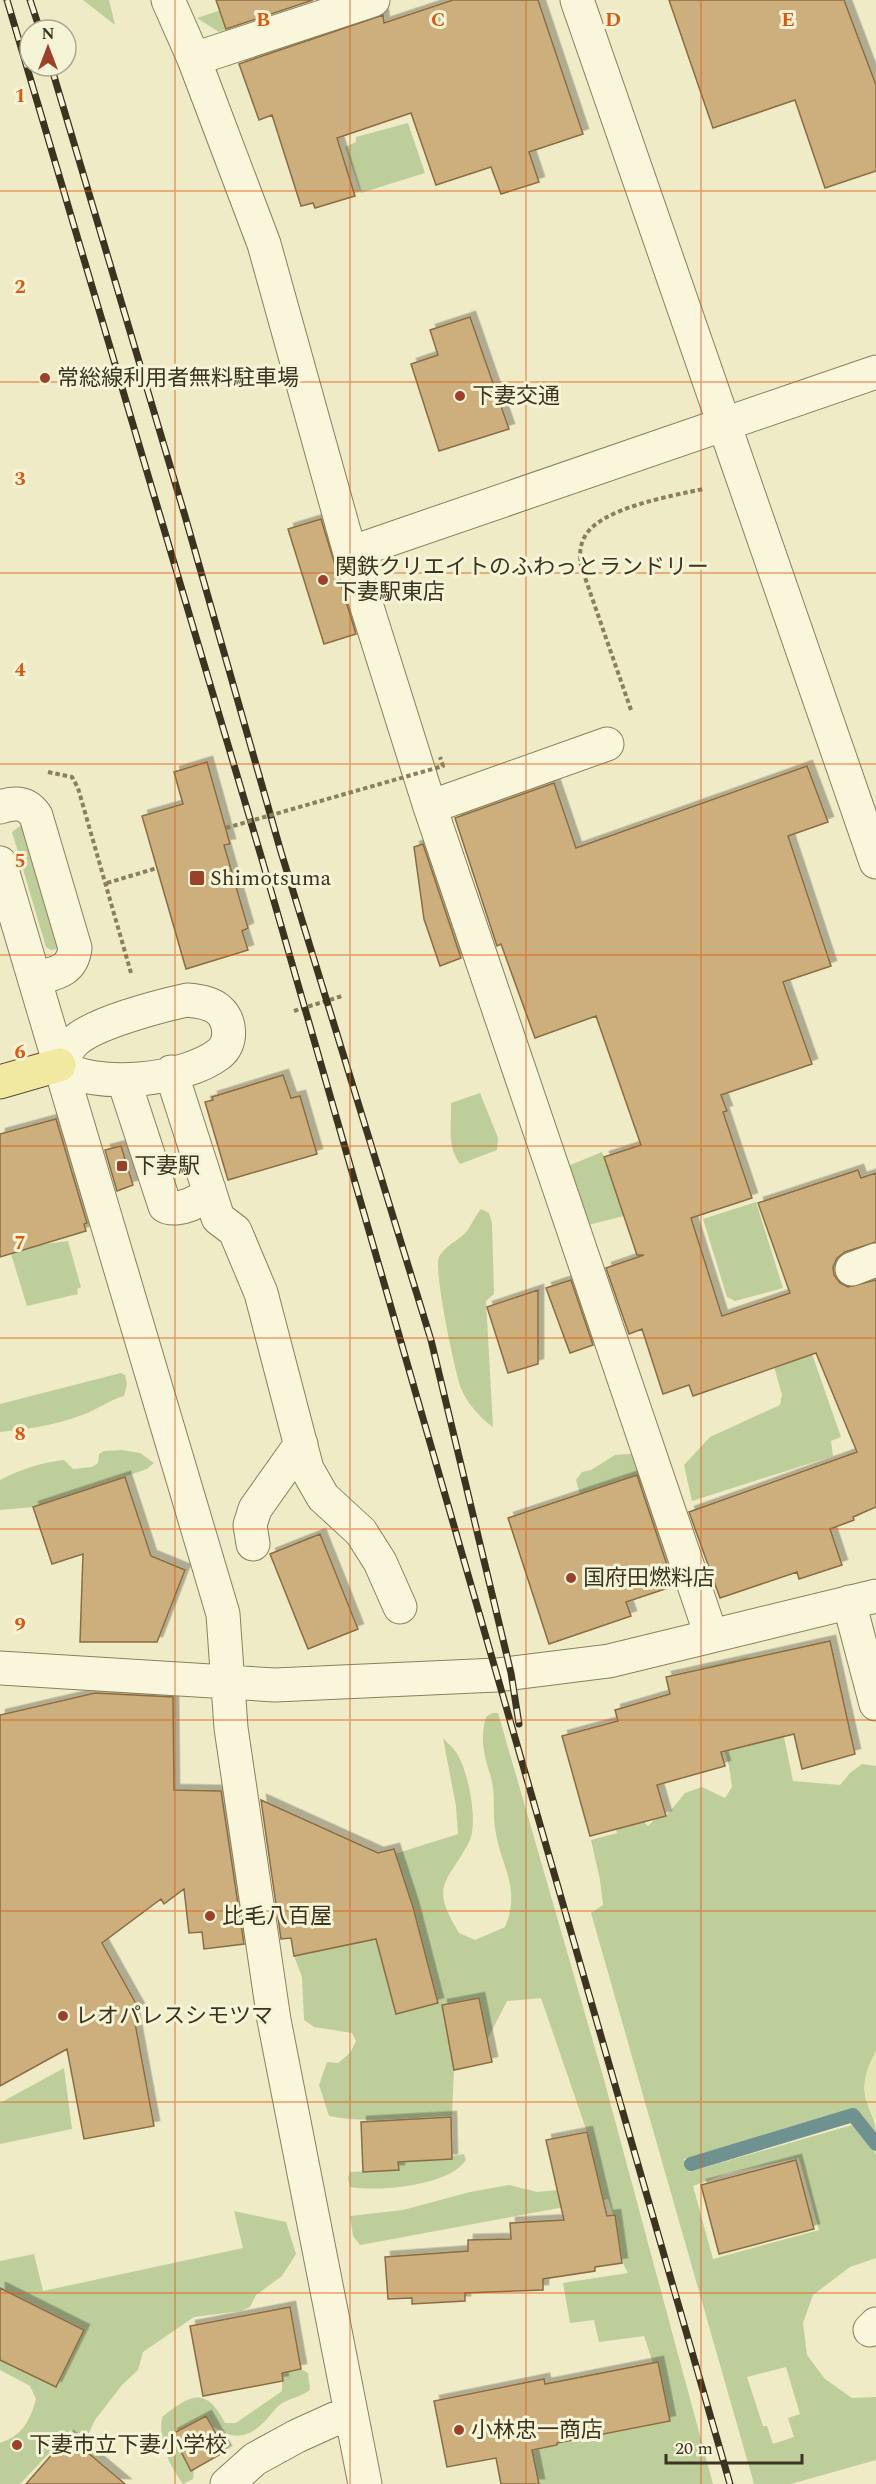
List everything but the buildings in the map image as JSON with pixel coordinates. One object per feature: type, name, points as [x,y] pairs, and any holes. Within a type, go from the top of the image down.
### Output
[{"type":"main road","points":[[0,1082],[59,1065]]},
{"type":"street","points":[[168,0],[194,59],[264,244],[362,548],[430,807],[711,1635]]},
{"type":"street","points":[[194,59],[373,0]]},
{"type":"street","points":[[577,0],[724,424],[869,817],[876,862]]},
{"type":"street","points":[[362,548],[876,372]]},
{"type":"street","points":[[430,807],[607,744]]},
{"type":"street","points":[[0,807],[19,803],[30,806],[36,816],[75,948],[73,959],[68,967],[35,979]]},
{"type":"street","points":[[0,864],[223,1614],[226,1684],[274,2020],[365,2484]]},
{"type":"street","points":[[187,1000],[204,1002],[218,1009],[229,1031],[223,1050],[211,1059],[171,1072],[124,1081],[94,1079],[70,1072],[59,1065],[76,1040],[121,1019],[187,1000]]},
{"type":"street","points":[[171,1072],[218,1218],[235,1231],[261,1293],[307,1469],[323,1497],[362,1532],[381,1562],[400,1607]]},
{"type":"street","points":[[124,1081],[165,1206],[174,1209],[203,1199],[209,1189]]},
{"type":"street","points":[[253,1544],[250,1525],[255,1509],[301,1444]]},
{"type":"street","points":[[0,1668],[226,1684],[275,1685],[476,1676],[609,1661],[863,1599],[876,1704]]},
{"type":"street","points":[[227,2484],[255,2459],[297,2436],[350,2412]]},
{"type":"path","points":[[607,744],[627,737],[635,728],[634,716],[581,566],[579,552],[584,537],[607,516],[711,487]]},
{"type":"path","points":[[226,828],[442,766],[440,757]]},
{"type":"path","points":[[106,883],[157,868]]},
{"type":"path","points":[[294,1011],[342,996]]},
{"type":"green space","points":[[83,0],[109,0],[115,25]]},
{"type":"green space","points":[[251,0],[312,0],[219,32],[197,18]]},
{"type":"green space","points":[[408,123],[425,173],[361,193],[345,147],[356,142],[356,137]]},
{"type":"green space","points":[[20,826],[25,828],[59,944],[57,949],[51,950],[46,947],[12,832]]},
{"type":"green space","points":[[480,1093],[498,1138],[497,1150],[460,1164],[451,1142],[451,1103]]},
{"type":"green space","points":[[602,1152],[624,1216],[588,1225],[568,1166]]},
{"type":"green space","points":[[756,1202],[783,1288],[735,1301],[727,1297],[703,1219]]},
{"type":"green space","points":[[481,1209],[489,1213],[492,1223],[494,1294],[486,1301],[493,1427],[474,1410],[461,1388],[445,1321],[438,1265],[442,1252],[466,1232]]},
{"type":"green space","points":[[68,1241],[81,1287],[77,1289],[78,1294],[27,1306],[11,1254],[38,1245]]},
{"type":"green space","points":[[812,1354],[841,1437],[831,1441],[833,1456],[692,1501],[684,1465],[710,1437],[780,1405],[782,1395],[774,1367]]},
{"type":"green space","points":[[121,1373],[125,1375],[127,1384],[124,1396],[87,1413],[62,1421],[0,1432],[0,1404]]},
{"type":"green space","points":[[122,1450],[140,1453],[154,1463],[147,1469],[34,1507],[0,1510],[0,1480],[8,1476],[39,1465],[64,1460],[73,1469],[92,1467],[98,1463],[99,1454],[104,1451]]},
{"type":"green space","points":[[641,1453],[648,1483],[601,1499],[584,1508],[576,1480],[582,1472],[591,1470],[615,1455]]},
{"type":"green space","points":[[748,1657],[767,1737],[770,1740],[784,1737],[793,1781],[840,1785],[862,1764],[876,1766],[876,2051],[869,2064],[864,2092],[875,2123],[876,2134],[855,2109],[684,2159],[689,2172],[852,2125],[876,2154],[876,2258],[850,2267],[813,2295],[803,2323],[807,2355],[825,2379],[852,2398],[876,2397],[876,2460],[791,2484],[754,2484],[591,1913],[603,1905],[591,1840],[617,1833],[614,1822],[644,1813],[645,1823],[648,1826],[654,1820],[666,1816],[685,1793],[702,1787],[725,1798],[732,1787],[729,1766],[701,1668]],"holes":[[[799,2158],[819,2230],[713,2259],[693,2186],[728,2173]],[[786,2367],[800,2414],[788,2418],[794,2437],[773,2444],[767,2426],[763,2426],[747,2377]]]},
{"type":"green space","points":[[492,1713],[498,1713],[603,2076],[713,2484],[539,2484],[530,2451],[557,2445],[556,2441],[670,2421],[658,2362],[653,2363],[644,2336],[599,2342],[594,2320],[570,2323],[563,2283],[628,2273],[621,2255],[608,2199],[360,2245],[353,2236],[350,2216],[403,2210],[470,2192],[509,2185],[537,2192],[567,2189],[597,2173],[587,2132],[541,1998],[507,2001],[487,2040],[479,1999],[442,2005],[454,2070],[452,2116],[358,2120],[329,2116],[319,2085],[327,2062],[338,2063],[350,2053],[356,2041],[352,2033],[314,2027],[304,2020],[302,1977],[294,1956],[380,1938],[381,1959],[396,2014],[438,2003],[413,1907],[395,1854],[458,1834],[456,1806],[443,1738],[456,1752],[464,1771],[471,1796],[473,1822],[469,1842],[448,1876],[443,1894],[445,1904],[459,1933],[475,1940],[505,1927],[510,1913],[511,1888],[495,1828],[493,1787],[483,1742],[486,1717]]},
{"type":"green space","points":[[876,2051],[876,2122],[867,2104],[864,2085],[865,2070]]},
{"type":"green space","points":[[64,2068],[72,2129],[0,2144],[0,2103]]},
{"type":"green space","points":[[464,2154],[466,2160],[457,2169],[429,2181],[395,2188],[350,2187],[348,2178],[350,2172],[399,2170],[398,2162],[452,2159],[452,2156]]},
{"type":"green space","points":[[234,2211],[286,2222],[296,2254],[282,2276],[256,2295],[250,2307],[241,2311],[194,2317],[143,2352],[138,2370],[122,2385],[95,2420],[86,2439],[71,2430],[20,2484],[0,2484],[0,2443],[14,2436],[24,2427],[36,2399],[30,2386],[0,2370],[0,2261],[34,2254],[43,2291],[243,2248]]},
{"type":"green space","points":[[301,2369],[308,2373],[310,2390],[281,2404],[254,2431],[238,2436],[231,2435],[201,2418],[184,2427],[183,2455],[194,2469],[193,2479],[183,2484],[165,2452],[161,2435],[162,2417],[181,2403],[197,2398],[211,2403],[225,2423],[236,2423],[282,2391],[282,2373]]},
{"type":"waterway","points":[[691,2164],[853,2115],[876,2144]]},
{"type":"railway","points":[[7,0],[261,856],[730,2484]]},
{"type":"railway","points":[[30,0],[36,18]]},
{"type":"railway","points":[[55,78],[185,516],[281,852],[431,1340],[511,1673],[519,1724]]},
{"type":"place","name":"常総線利用者無料駐車場","points":[[45,378]]},
{"type":"place","name":"下妻交通","points":[[460,396]]},
{"type":"place","name":"関鉄クリエイトのふわっとランドリー 下妻駅東店","points":[[323,580]]},
{"type":"place","name":"Shimotsuma","points":[[197,878]]},
{"type":"place","name":"下妻駅","points":[[122,1166]]},
{"type":"place","name":"国府田燃料店","points":[[571,1578]]},
{"type":"place","name":"比毛八百屋","points":[[210,1916]]},
{"type":"place","name":"レオパレスシモツマ","points":[[63,2016]]},
{"type":"place","name":"小林忠一商店","points":[[459,2430]]},
{"type":"place","name":"下妻市立下妻小学校","points":[[17,2445]]}]
